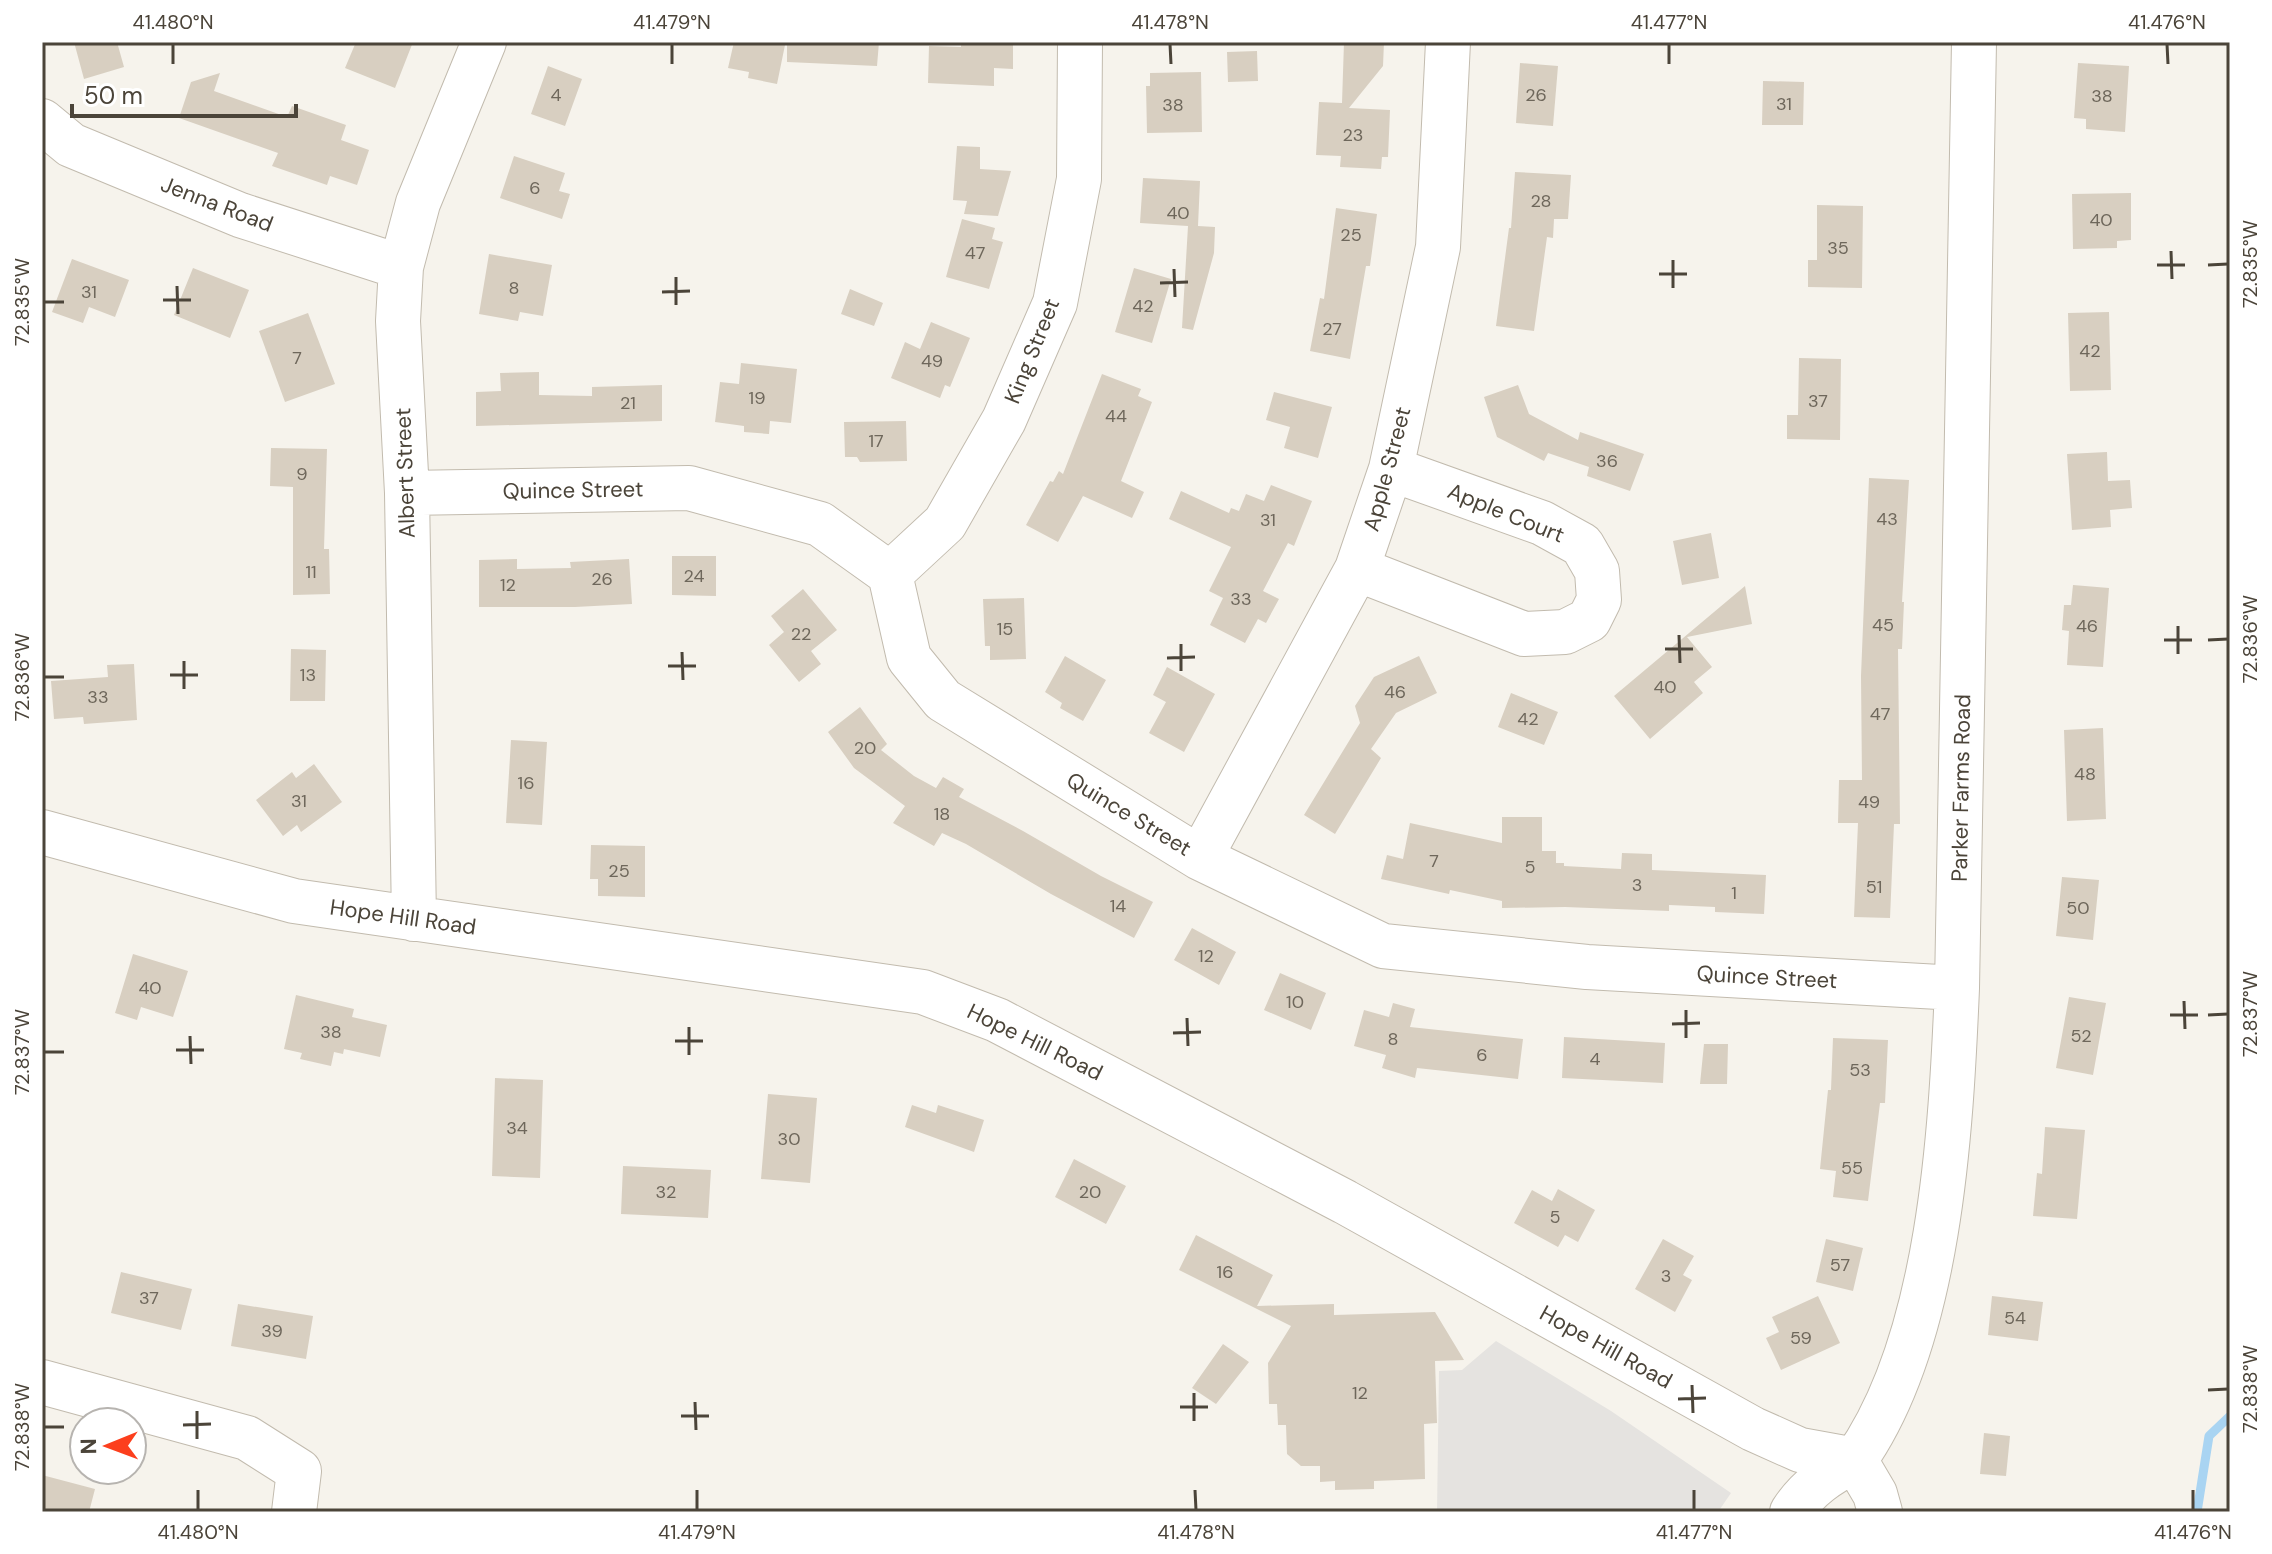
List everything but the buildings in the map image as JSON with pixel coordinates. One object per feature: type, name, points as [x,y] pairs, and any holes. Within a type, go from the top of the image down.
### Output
[{"type":"street","name":"Albert Street","points":[[414,919],[407,493],[398,321],[401,267],[418,203],[484,42]]},
{"type":"street","name":"King Street","points":[[890,574],[945,523],[1004,420],[1055,303],[1079,179],[1080,42]]},
{"type":"street","name":"Apple Street","points":[[1200,858],[1357,569],[1391,469],[1438,247],[1448,42]]},
{"type":"street","name":"Parker Farms Road","points":[[1855,1460],[1889,1402],[1918,1312],[1930,1258],[1953,1089],[1974,42]]},
{"type":"street","name":"Jenna Road","points":[[42,121],[71,145],[240,215],[401,267]]},
{"type":"street","name":"Apple Court","points":[[1357,569],[1524,634],[1565,632],[1589,620],[1599,600],[1597,571],[1582,545],[1542,523],[1391,469]]},
{"type":"street","name":"Quince Street","points":[[407,493],[689,488],[820,524],[890,574],[909,658],[943,700],[1200,858],[1383,946],[1587,967],[1957,988]]},
{"type":"street","name":"Hope Hill Road","points":[[42,832],[294,901],[923,992],[997,1020],[1345,1202],[1753,1429],[1800,1450],[1855,1460]]},
{"type":"street","points":[[42,1382],[247,1438],[299,1471],[294,1512]]},
{"type":"street","points":[[1792,1512],[1812,1487],[1828,1474],[1855,1460],[1875,1494],[1880,1512]]},
{"type":"shaded area","points":[[1496,1341],[1611,1411],[1731,1493],[1718,1512],[1437,1512],[1439,1371],[1462,1370]]},
{"type":"waterway","points":[[2197,1512],[2209,1436],[2230,1416]]}]
